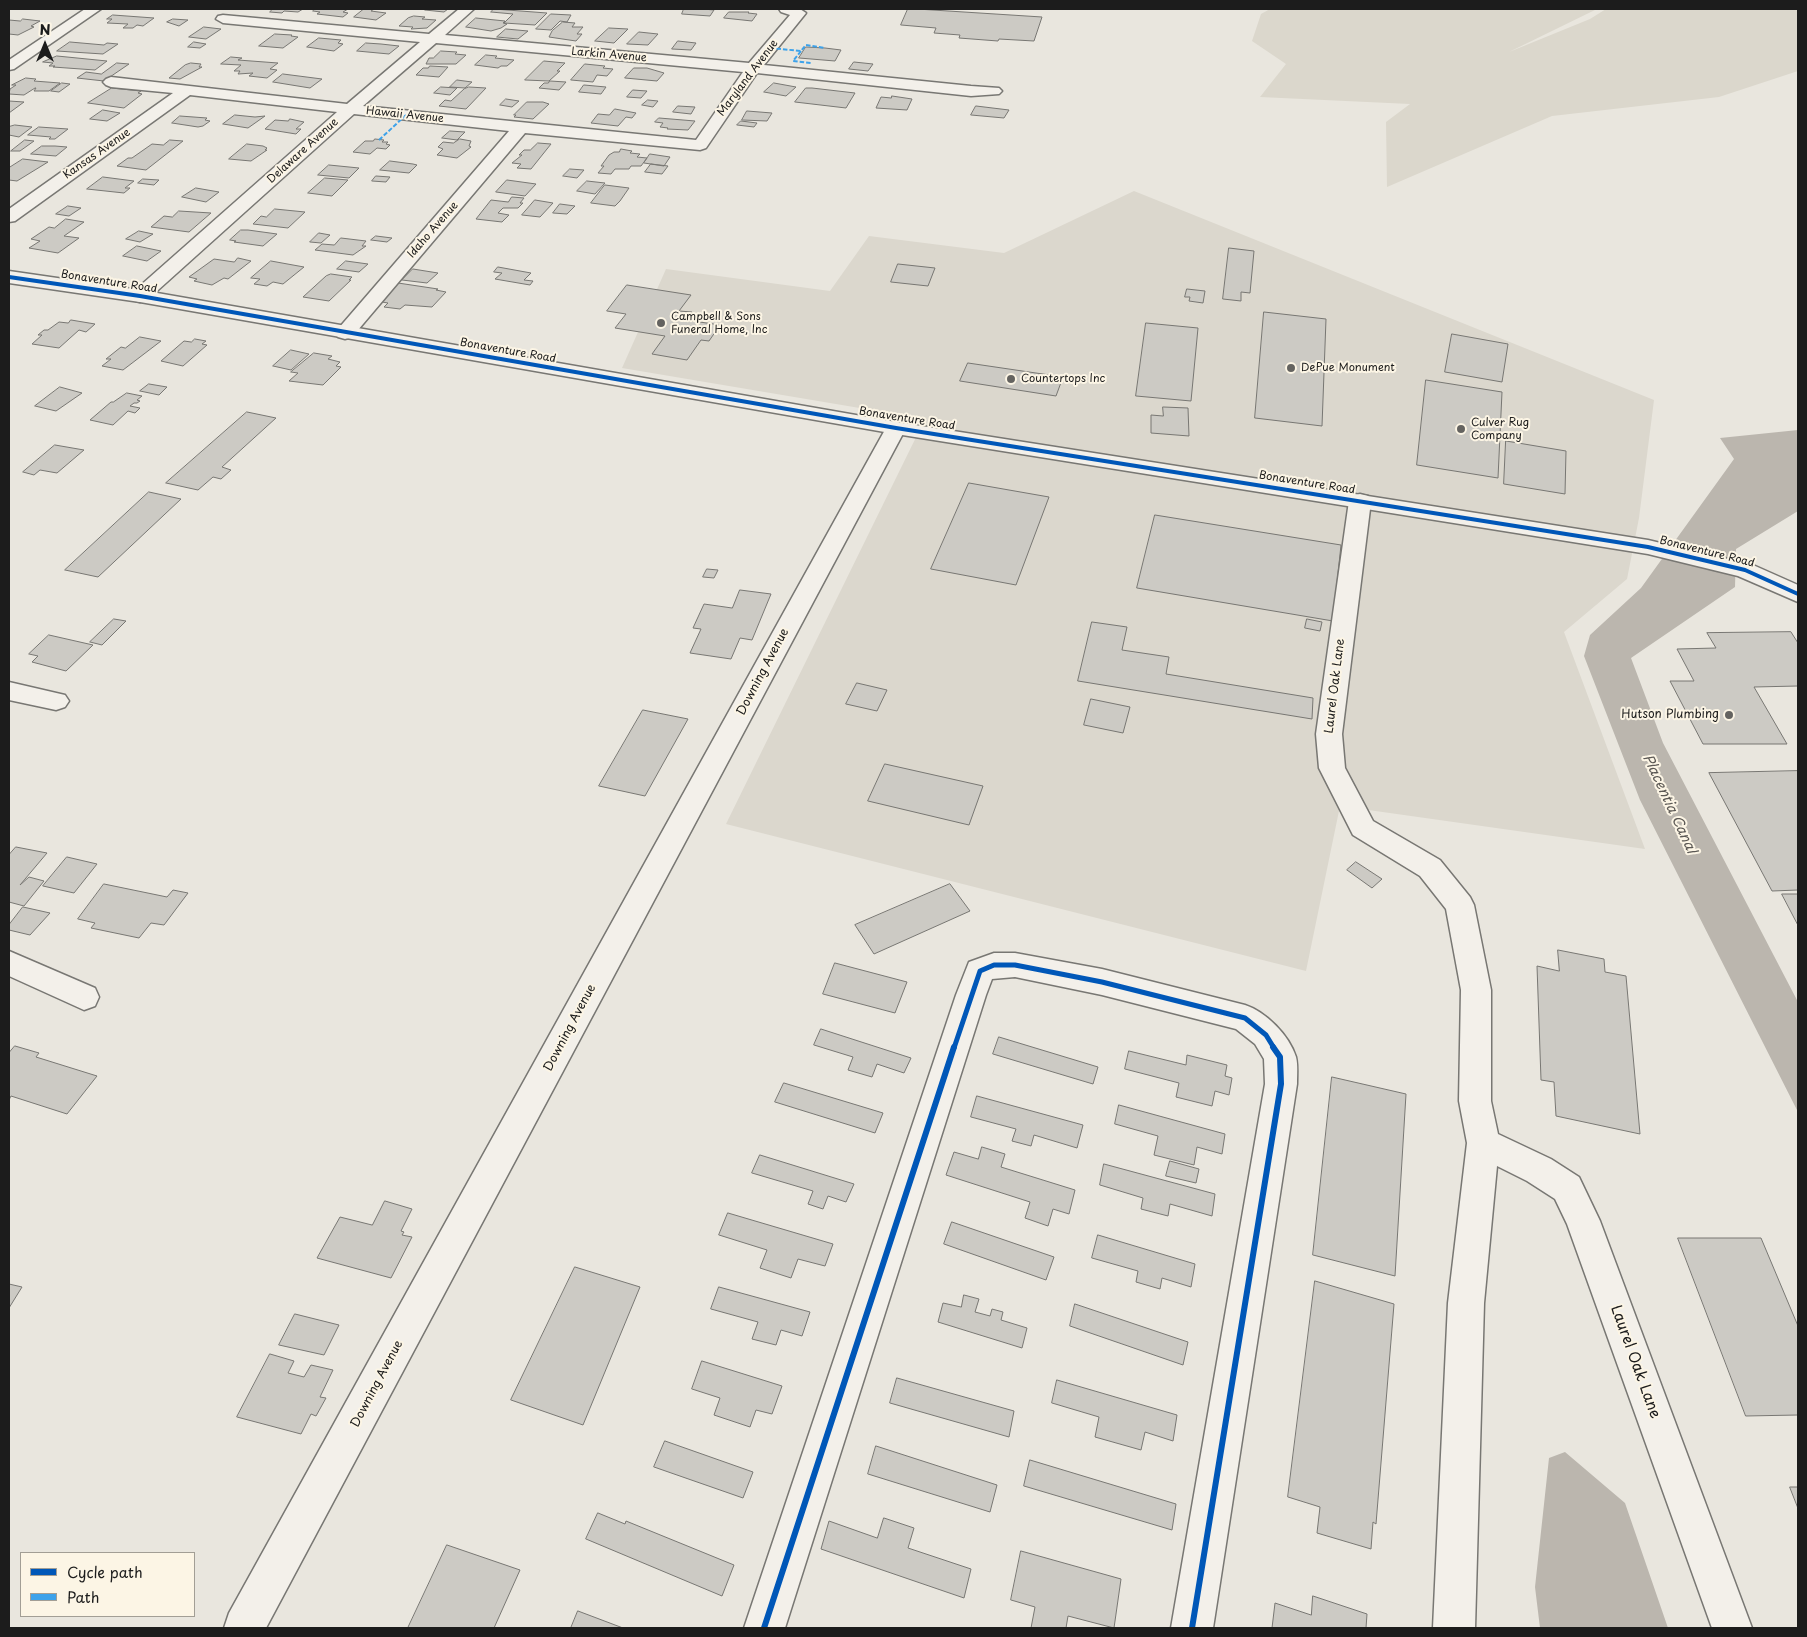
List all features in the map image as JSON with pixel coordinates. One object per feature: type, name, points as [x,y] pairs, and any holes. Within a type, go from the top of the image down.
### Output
[{"type":"street","points":[[9,66],[94,9]]},
{"type":"street","name":"Delaware Avenue","points":[[140,296],[351,108],[467,9]]},
{"type":"street","name":"Maryland Avenue","points":[[700,145],[793,11]]},
{"type":"street","name":"Larkin Avenue","points":[[223,19],[753,68],[971,92],[994,91]]},
{"type":"street","name":"Hawaii Avenue","points":[[111,82],[521,128],[700,145]]},
{"type":"street","name":"Kansas Avenue","points":[[9,217],[186,91]]},
{"type":"street","name":"Idaho Avenue","points":[[345,333],[521,128]]},
{"type":"street","name":"Bonaventure Road","points":[[9,277],[140,296],[896,428],[1648,547],[1745,570],[1797,592]]},
{"type":"street","name":"Downing Avenue","points":[[244,1628],[896,428]]},
{"type":"street","name":"Laurel Oak Lane","points":[[1360,501],[1328,734],[1332,768],[1363,828],[1430,868],[1460,905],[1476,990],[1474,1101],[1483,1143],[1466,1303],[1454,1628]]},
{"type":"street","points":[[9,691],[56,701]]},
{"type":"street","points":[[9,963],[84,997]]},
{"type":"street","points":[[764,1628],[971,994],[980,971],[994,965],[1015,964],[1102,982],[1245,1018],[1266,1035],[1280,1057],[1282,1084],[1192,1628]]},
{"type":"street","name":"Laurel Oak Lane","points":[[1483,1143],[1539,1170],[1567,1188],[1583,1220],[1732,1628]]},
{"type":"shaded area","points":[[1270,9],[1597,9],[1509,52],[1590,19],[1606,9],[1798,9],[1798,71],[1719,97],[1552,116],[1387,187],[1386,122],[1410,104],[1260,97],[1286,64],[1252,41],[1261,14]]},
{"type":"shaded area","points":[[1134,191],[1654,400],[1639,518],[1627,579],[1564,632],[1645,849],[1340,806],[1306,971],[726,824],[925,419],[622,368],[666,269],[830,291],[869,236],[1004,253]]},
{"type":"water","name":"Placentia Canal","points":[[1798,430],[1798,511],[1736,549],[1735,587],[1631,658],[1663,743],[1798,1002],[1798,1112],[1640,800],[1584,656],[1590,635],[1641,588],[1734,459],[1720,438]]},
{"type":"water","points":[[1565,1452],[1625,1503],[1668,1628],[1540,1628],[1535,1587],[1549,1458]]},
{"type":"building","points":[[273,9],[303,9],[298,12],[270,12]]},
{"type":"building","points":[[315,9],[348,9],[343,12],[348,13],[343,17],[317,14],[320,12],[313,11]]},
{"type":"building","points":[[364,9],[374,9],[371,11],[386,13],[376,20],[354,17]]},
{"type":"building","points":[[448,9],[444,12],[425,10]]},
{"type":"building","points":[[494,9],[547,13],[535,25],[504,23],[513,14],[491,12]]},
{"type":"building","points":[[684,9],[714,10],[710,16],[682,14]]},
{"type":"building","points":[[908,9],[1042,17],[1034,41],[999,39],[998,41],[959,38],[960,35],[934,33],[936,28],[901,25]]},
{"type":"building","points":[[729,12],[757,14],[752,21],[724,18]]},
{"type":"building","points":[[551,14],[571,15],[567,22],[560,21],[551,30],[536,29]]},
{"type":"building","points":[[113,15],[154,18],[143,26],[137,25],[133,28],[123,28],[128,24],[107,23],[112,19],[107,19]]},
{"type":"building","points":[[414,16],[425,17],[422,19],[436,20],[427,28],[411,29],[413,27],[399,26],[408,18]]},
{"type":"building","points":[[476,18],[505,21],[503,23],[507,24],[491,31],[466,27]]},
{"type":"building","points":[[23,19],[40,21],[31,26],[34,27],[18,35],[9,34],[9,20],[20,21]]},
{"type":"building","points":[[173,19],[188,20],[179,26],[167,22]]},
{"type":"building","points":[[563,22],[575,23],[572,27],[583,27],[577,34],[582,34],[576,41],[549,37],[552,31]]},
{"type":"building","points":[[204,27],[221,29],[206,39],[189,37]]},
{"type":"building","points":[[609,28],[628,29],[614,43],[595,41]]},
{"type":"building","points":[[506,29],[528,31],[518,39],[497,37]]},
{"type":"building","points":[[639,32],[658,34],[648,45],[627,44]]},
{"type":"building","points":[[275,34],[298,37],[283,48],[259,46]]},
{"type":"building","points":[[319,38],[341,40],[338,43],[343,44],[334,51],[307,47]]},
{"type":"building","points":[[678,41],[696,43],[691,50],[672,49]]},
{"type":"building","points":[[70,42],[104,45],[107,43],[118,44],[103,54],[57,51]]},
{"type":"building","points":[[194,42],[206,44],[200,48],[188,47]]},
{"type":"building","points":[[366,43],[399,46],[389,54],[357,51]]},
{"type":"building","points":[[806,47],[841,50],[835,61],[799,58]]},
{"type":"building","points":[[441,51],[457,52],[455,54],[466,55],[456,64],[426,64],[429,58],[433,58]]},
{"type":"building","points":[[486,55],[514,60],[507,66],[498,68],[475,65]]},
{"type":"building","points":[[57,56],[107,61],[95,70],[53,67],[55,66],[49,66],[53,63],[43,62]]},
{"type":"building","points":[[231,57],[242,58],[238,60],[278,63],[270,69],[277,70],[267,78],[249,76],[253,73],[238,74],[240,71],[234,71],[241,65],[221,64]]},
{"type":"building","points":[[544,61],[565,63],[557,71],[560,71],[549,81],[525,80]]},
{"type":"building","points":[[854,62],[873,64],[868,71],[849,69]]},
{"type":"building","points":[[117,63],[129,64],[104,81],[77,78],[86,72],[101,74]]},
{"type":"building","points":[[191,63],[201,64],[199,67],[202,67],[180,79],[169,78],[185,65]]},
{"type":"building","points":[[585,64],[605,66],[603,68],[613,69],[607,76],[597,75],[593,82],[571,80]]},
{"type":"building","points":[[430,66],[448,67],[439,77],[416,75],[423,68]]},
{"type":"building","points":[[634,68],[647,68],[664,73],[657,81],[625,78]]},
{"type":"building","points":[[283,74],[322,79],[310,88],[273,82]]},
{"type":"building","points":[[26,78],[36,79],[34,81],[60,83],[49,91],[34,91],[35,88],[24,95],[9,94],[10,89],[16,85],[12,85]]},
{"type":"building","points":[[457,80],[472,82],[465,88],[450,87]]},
{"type":"building","points":[[550,81],[566,82],[559,90],[539,88],[544,83]]},
{"type":"building","points":[[62,83],[70,84],[59,92],[51,91]]},
{"type":"building","points":[[774,83],[796,87],[786,96],[764,92]]},
{"type":"building","points":[[584,85],[606,87],[601,94],[579,92]]},
{"type":"building","points":[[441,87],[457,88],[450,95],[434,93]]},
{"type":"building","points":[[469,87],[486,88],[466,109],[439,106],[445,100],[451,101]]},
{"type":"building","points":[[112,88],[141,91],[138,93],[142,94],[124,108],[88,103]]},
{"type":"building","points":[[806,88],[855,93],[846,108],[795,102]]},
{"type":"building","points":[[633,90],[647,91],[641,98],[627,97]]},
{"type":"building","points":[[892,96],[912,99],[907,110],[876,108],[881,97],[891,98]]},
{"type":"building","points":[[506,99],[519,101],[512,107],[500,105]]},
{"type":"building","points":[[648,100],[658,101],[653,107],[642,105]]},
{"type":"building","points":[[9,101],[24,102],[9,113]]},
{"type":"building","points":[[527,102],[549,104],[533,119],[514,117]]},
{"type":"building","points":[[678,106],[695,107],[691,114],[673,112]]},
{"type":"building","points":[[976,106],[1009,110],[1004,118],[971,115]]},
{"type":"building","points":[[615,109],[636,113],[632,118],[626,117],[618,126],[591,123],[598,114],[609,115]]},
{"type":"building","points":[[103,110],[120,113],[107,121],[90,119]]},
{"type":"building","points":[[747,111],[772,113],[767,121],[742,120]]},
{"type":"building","points":[[235,115],[265,116],[248,128],[223,124]]},
{"type":"building","points":[[180,116],[207,118],[205,120],[210,121],[198,127],[172,123]]},
{"type":"building","points":[[659,118],[695,121],[688,130],[667,129],[660,127],[663,123],[655,122]]},
{"type":"building","points":[[290,119],[304,122],[296,129],[301,129],[296,134],[265,129],[275,120],[288,121]]},
{"type":"building","points":[[741,121],[757,123],[754,127],[737,125]]},
{"type":"building","points":[[15,125],[32,127],[19,137],[9,135],[9,127]]},
{"type":"building","points":[[39,127],[68,129],[55,139],[28,135]]},
{"type":"building","points":[[450,131],[465,132],[457,140],[442,138]]},
{"type":"building","points":[[375,139],[384,140],[382,142],[388,142],[386,144],[390,145],[386,149],[377,148],[370,154],[353,152],[365,141],[373,141]]},
{"type":"building","points":[[460,139],[471,141],[469,146],[471,147],[457,158],[437,155],[443,149],[438,147],[443,142],[453,143]]},
{"type":"building","points":[[25,140],[34,141],[20,151],[11,151]]},
{"type":"building","points":[[170,140],[183,141],[146,170],[117,166],[152,144],[163,145]]},
{"type":"building","points":[[538,143],[551,144],[531,169],[517,168],[521,164],[512,163],[522,155],[519,155],[524,150],[530,150]]},
{"type":"building","points":[[247,144],[263,146],[267,150],[251,161],[229,159]]},
{"type":"building","points":[[42,146],[67,147],[56,156],[31,154]]},
{"type":"building","points":[[621,149],[632,151],[630,153],[640,154],[637,157],[647,158],[641,166],[631,166],[629,169],[615,169],[611,174],[598,173],[609,155],[619,152]]},
{"type":"building","points":[[650,154],[670,157],[664,166],[644,163]]},
{"type":"building","points":[[23,159],[48,162],[17,181],[9,180],[9,168]]},
{"type":"building","points":[[390,161],[417,165],[409,173],[380,170]]},
{"type":"building","points":[[651,164],[668,166],[662,174],[645,172]]},
{"type":"building","points":[[329,165],[359,168],[349,178],[318,175]]},
{"type":"building","points":[[570,169],[584,170],[577,178],[563,176]]},
{"type":"building","points":[[376,176],[390,177],[386,182],[372,181]]},
{"type":"building","points":[[103,177],[134,181],[125,188],[130,188],[124,193],[87,189]]},
{"type":"building","points":[[325,178],[348,180],[332,196],[308,193]]},
{"type":"building","points":[[143,179],[159,180],[154,185],[138,183]]},
{"type":"building","points":[[507,180],[536,184],[525,196],[496,192]]},
{"type":"building","points":[[587,181],[605,183],[595,194],[577,191]]},
{"type":"building","points":[[605,185],[629,188],[615,206],[591,203]]},
{"type":"building","points":[[196,188],[219,192],[206,202],[182,197]]},
{"type":"building","points":[[512,197],[524,198],[520,203],[523,203],[518,208],[503,208],[498,213],[509,215],[502,222],[476,219],[491,200],[508,202]]},
{"type":"building","points":[[535,200],[553,203],[540,217],[522,215]]},
{"type":"building","points":[[560,204],[575,206],[567,214],[553,213]]},
{"type":"building","points":[[68,206],[81,208],[69,216],[56,214]]},
{"type":"building","points":[[275,209],[305,212],[288,228],[253,224],[261,216],[266,217]]},
{"type":"building","points":[[179,211],[211,213],[189,232],[151,227],[164,216],[172,217]]},
{"type":"building","points":[[66,219],[84,222],[64,236],[79,238],[58,253],[29,248],[40,241],[31,239],[49,227],[54,228]]},
{"type":"building","points":[[241,230],[277,234],[263,246],[230,240]]},
{"type":"building","points":[[139,231],[153,234],[140,242],[126,239]]},
{"type":"building","points":[[319,233],[330,235],[321,243],[310,242]]},
{"type":"building","points":[[376,236],[392,238],[387,242],[371,240]]},
{"type":"building","points":[[341,238],[366,241],[362,246],[366,246],[353,255],[315,250],[322,244],[334,245]]},
{"type":"building","points":[[137,246],[161,251],[147,261],[123,256]]},
{"type":"building","points":[[1229,248],[1254,251],[1250,293],[1241,292],[1241,301],[1223,299]]},
{"type":"building","points":[[238,258],[251,261],[228,279],[224,278],[212,285],[194,281],[197,279],[189,277],[214,259],[234,262]]},
{"type":"building","points":[[271,261],[304,267],[283,284],[273,282],[267,286],[254,284],[260,279],[251,278]]},
{"type":"building","points":[[346,261],[368,264],[359,272],[337,269]]},
{"type":"building","points":[[898,264],[935,268],[928,286],[891,282]]},
{"type":"building","points":[[498,267],[531,273],[524,280],[533,281],[530,285],[495,279],[502,273],[494,272]]},
{"type":"building","points":[[413,269],[438,273],[427,283],[402,280]]},
{"type":"building","points":[[331,274],[352,277],[329,301],[303,297],[326,276]]},
{"type":"building","points":[[398,283],[446,292],[432,307],[405,305],[400,309],[384,307],[388,303],[382,302]]},
{"type":"building","name":"Campbell & Sons Funeral Home, Inc","points":[[627,285],[691,295],[679,311],[692,312],[686,320],[720,325],[709,341],[701,340],[687,360],[652,354],[665,336],[615,328],[626,314],[607,311]]},
{"type":"building","points":[[1187,289],[1205,291],[1203,303],[1189,301],[1190,297],[1185,297]]},
{"type":"building","name":"DePue Monument","points":[[1264,312],[1326,319],[1322,426],[1255,418]]},
{"type":"building","points":[[71,320],[95,324],[86,332],[79,330],[59,348],[32,344],[42,335],[38,335],[44,330],[48,330],[59,322],[68,323]]},
{"type":"building","points":[[1146,323],[1198,328],[1191,401],[1136,396]]},
{"type":"building","points":[[1452,334],[1508,344],[1502,382],[1445,372]]},
{"type":"building","points":[[140,337],[161,341],[123,370],[102,366],[111,359],[106,359],[121,347],[125,348]]},
{"type":"building","points":[[195,339],[206,341],[202,344],[207,345],[183,366],[161,361],[184,341],[191,342]]},
{"type":"building","points":[[291,350],[309,354],[291,370],[273,366]]},
{"type":"building","points":[[314,353],[332,356],[328,359],[340,362],[336,366],[341,367],[323,385],[289,381],[298,373],[291,372]]},
{"type":"building","name":"Countertops Inc","points":[[968,363],[1063,377],[1056,396],[960,381]]},
{"type":"building","name":"Culver Rug Company","points":[[1426,380],[1502,392],[1498,478],[1417,465]]},
{"type":"building","points":[[149,384],[167,387],[159,395],[140,391]]},
{"type":"building","points":[[60,387],[82,393],[56,411],[35,406]]},
{"type":"building","points":[[127,393],[142,396],[137,400],[140,401],[130,406],[140,408],[135,413],[128,411],[113,425],[90,420],[111,402]]},
{"type":"building","points":[[1163,407],[1188,408],[1189,436],[1151,433],[1151,415],[1163,416]]},
{"type":"building","points":[[247,412],[276,418],[222,467],[231,470],[221,479],[213,477],[198,490],[166,483]]},
{"type":"building","points":[[1506,441],[1566,451],[1565,494],[1504,484]]},
{"type":"building","points":[[55,445],[84,450],[57,473],[40,470],[34,475],[23,472]]},
{"type":"building","points":[[969,483],[1049,497],[1016,585],[931,569]]},
{"type":"building","points":[[149,492],[181,499],[98,577],[65,570]]},
{"type":"building","points":[[1155,515],[1341,545],[1333,621],[1137,588]]},
{"type":"building","points":[[707,569],[718,570],[714,578],[703,577]]},
{"type":"building","points":[[740,590],[771,594],[752,640],[740,638],[731,659],[690,653],[701,629],[693,628],[704,604],[732,608]]},
{"type":"building","points":[[114,619],[126,621],[102,645],[90,642]]},
{"type":"building","points":[[1307,619],[1322,622],[1320,631],[1305,628]]},
{"type":"building","points":[[1092,622],[1127,627],[1122,650],[1169,657],[1166,674],[1313,698],[1312,719],[1078,681]]},
{"type":"building","name":"Hutson Plumbing","points":[[1791,632],[1798,643],[1798,686],[1754,687],[1787,744],[1703,744],[1670,681],[1694,681],[1677,649],[1716,648],[1707,633]]},
{"type":"building","points":[[49,635],[93,645],[66,671],[32,662],[38,656],[29,654]]},
{"type":"building","points":[[857,683],[887,690],[877,711],[846,704]]},
{"type":"building","points":[[1091,699],[1130,707],[1123,733],[1084,725]]},
{"type":"building","points":[[643,710],[688,719],[645,796],[599,786]]},
{"type":"building","points":[[885,764],[983,786],[969,825],[868,801]]},
{"type":"building","points":[[1798,771],[1798,890],[1772,891],[1709,773]]},
{"type":"building","points":[[16,847],[47,853],[20,885],[29,877],[44,881],[24,906],[9,902],[9,855]]},
{"type":"building","points":[[67,857],[97,864],[74,893],[43,886]]},
{"type":"building","points":[[1356,862],[1382,879],[1372,888],[1347,870]]},
{"type":"building","points":[[104,884],[167,897],[173,890],[188,893],[164,925],[151,923],[139,938],[91,928],[95,923],[78,919]]},
{"type":"building","points":[[950,884],[970,911],[874,954],[855,925]]},
{"type":"building","points":[[1782,894],[1798,894],[1798,925]]},
{"type":"building","points":[[23,907],[50,913],[30,935],[9,930],[9,925]]},
{"type":"building","points":[[1558,950],[1604,959],[1605,972],[1626,976],[1640,1134],[1556,1116],[1554,1082],[1541,1080],[1537,966],[1559,971]]},
{"type":"building","points":[[835,963],[907,982],[895,1013],[823,994]]},
{"type":"building","points":[[821,1029],[911,1058],[904,1073],[877,1064],[872,1077],[848,1070],[853,1057],[814,1045]]},
{"type":"building","points":[[999,1037],[1098,1067],[1093,1084],[993,1054]]},
{"type":"building","points":[[15,1046],[39,1053],[36,1057],[97,1076],[67,1114],[11,1096],[9,1100],[9,1053]]},
{"type":"building","points":[[1129,1051],[1186,1065],[1187,1055],[1227,1065],[1225,1076],[1232,1078],[1229,1095],[1215,1091],[1212,1106],[1176,1097],[1179,1083],[1125,1069]]},
{"type":"building","points":[[1332,1077],[1406,1094],[1395,1276],[1313,1255]]},
{"type":"building","points":[[784,1083],[883,1113],[875,1133],[775,1102]]},
{"type":"building","points":[[977,1096],[1083,1125],[1077,1148],[1034,1135],[1031,1146],[1012,1141],[1016,1129],[971,1117]]},
{"type":"building","points":[[1119,1105],[1225,1134],[1222,1154],[1197,1147],[1194,1165],[1154,1155],[1158,1136],[1115,1124]]},
{"type":"building","points":[[982,1147],[1005,1154],[1001,1167],[1075,1190],[1069,1214],[1053,1209],[1048,1226],[1025,1218],[1030,1202],[946,1175],[954,1152],[978,1159]]},
{"type":"building","points":[[760,1155],[854,1184],[846,1202],[828,1196],[823,1209],[808,1204],[813,1191],[752,1173]]},
{"type":"building","points":[[1170,1161],[1199,1169],[1196,1183],[1166,1176]]},
{"type":"building","points":[[1104,1164],[1215,1194],[1212,1216],[1170,1204],[1168,1216],[1141,1209],[1143,1198],[1100,1185]]},
{"type":"building","points":[[385,1201],[412,1209],[401,1231],[404,1232],[402,1235],[412,1237],[391,1278],[317,1258],[340,1217],[372,1225]]},
{"type":"building","points":[[728,1213],[833,1244],[825,1266],[798,1259],[791,1278],[760,1268],[767,1250],[719,1235]]},
{"type":"building","points":[[952,1222],[1054,1257],[1046,1280],[944,1244]]},
{"type":"building","points":[[1098,1235],[1195,1264],[1191,1287],[1162,1278],[1160,1289],[1136,1282],[1138,1271],[1092,1258]]},
{"type":"building","points":[[1678,1238],[1761,1238],[1798,1326],[1798,1415],[1746,1416]]},
{"type":"building","points":[[575,1267],[640,1287],[583,1425],[511,1400]]},
{"type":"building","points":[[1315,1281],[1394,1304],[1376,1524],[1373,1522],[1371,1549],[1317,1533],[1320,1507],[1288,1497]]},
{"type":"building","points":[[9,1284],[22,1287],[9,1308]]},
{"type":"building","points":[[719,1287],[810,1312],[802,1336],[781,1330],[776,1345],[752,1339],[758,1322],[711,1309]]},
{"type":"building","points":[[964,1295],[979,1299],[975,1312],[990,1316],[992,1309],[1003,1312],[1001,1320],[1027,1328],[1022,1348],[938,1322],[943,1303],[961,1307]]},
{"type":"building","points":[[1075,1304],[1188,1342],[1183,1365],[1070,1326]]},
{"type":"building","points":[[295,1314],[339,1325],[324,1355],[279,1345]]},
{"type":"building","points":[[270,1354],[294,1361],[288,1373],[304,1377],[311,1365],[333,1370],[320,1397],[326,1398],[316,1416],[311,1414],[301,1434],[237,1417]]},
{"type":"building","points":[[702,1361],[782,1386],[772,1414],[756,1410],[750,1427],[714,1415],[720,1398],[692,1389]]},
{"type":"building","points":[[897,1378],[1014,1411],[1009,1437],[890,1403]]},
{"type":"building","points":[[1057,1380],[1177,1415],[1173,1441],[1145,1432],[1141,1450],[1095,1437],[1099,1417],[1052,1403]]},
{"type":"building","points":[[665,1441],[753,1472],[743,1498],[654,1467]]},
{"type":"building","points":[[876,1446],[997,1485],[990,1512],[868,1474]]},
{"type":"building","points":[[1030,1460],[1176,1504],[1172,1530],[1024,1486]]},
{"type":"building","points":[[1790,1487],[1798,1487],[1798,1508]]},
{"type":"building","points":[[598,1513],[625,1524],[626,1521],[734,1565],[722,1596],[586,1539]]},
{"type":"building","points":[[884,1518],[914,1528],[908,1548],[971,1569],[964,1598],[821,1549],[829,1521],[877,1538]]},
{"type":"building","points":[[447,1545],[520,1570],[494,1628],[408,1628]]},
{"type":"building","points":[[1021,1551],[1121,1579],[1114,1628],[1068,1616],[1066,1628],[1031,1628],[1035,1607],[1011,1600]]},
{"type":"building","points":[[1313,1596],[1367,1614],[1366,1628],[1272,1628],[1275,1603],[1311,1615]]},
{"type":"building","points":[[578,1611],[623,1628],[571,1628]]},
{"type":"marked path","points":[[770,48],[801,51],[806,45],[825,48]]},
{"type":"marked path","points":[[801,51],[793,61],[811,63]]},
{"type":"marked path","points":[[379,140],[406,115]]},
{"type":"cycle path","points":[[9,277],[140,296],[896,428],[1648,547],[1745,570],[1798,594]]},
{"type":"cycle path","points":[[764,1628],[971,995],[980,971],[994,965],[1015,965],[1102,982],[1245,1018],[1266,1035],[1280,1057],[1281,1084],[1192,1628]]},
{"type":"place","name":"Campbell & Sons Funeral Home, Inc","points":[[661,323]]},
{"type":"place","name":"DePue Monument","points":[[1291,368]]},
{"type":"place","name":"Countertops Inc","points":[[1011,379]]},
{"type":"place","name":"Culver Rug Company","points":[[1461,429]]},
{"type":"place","name":"Hutson Plumbing","points":[[1729,715]]}]
